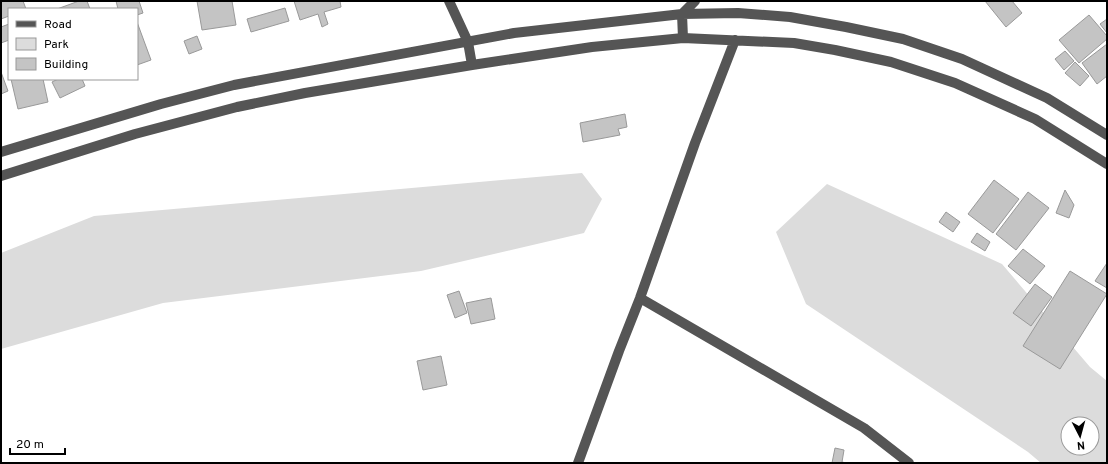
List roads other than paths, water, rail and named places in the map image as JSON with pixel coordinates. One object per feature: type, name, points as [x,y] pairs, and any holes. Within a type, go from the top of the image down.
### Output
[{"type":"street","points":[[448,1],[468,42],[472,65]]},
{"type":"street","points":[[683,38],[682,14],[695,1]]},
{"type":"street","points":[[1,152],[161,104],[234,85],[514,33],[682,14],[738,13],[790,17],[903,39],[962,59],[1047,98],[1107,135]]},
{"type":"street","points":[[1,176],[135,134],[237,107],[305,93],[472,65],[592,48],[683,38],[794,43],[891,62],[955,83],[1035,119],[1107,164]]},
{"type":"street","points":[[578,463],[734,40]]},
{"type":"street","points":[[640,298],[864,428],[909,463]]}]
